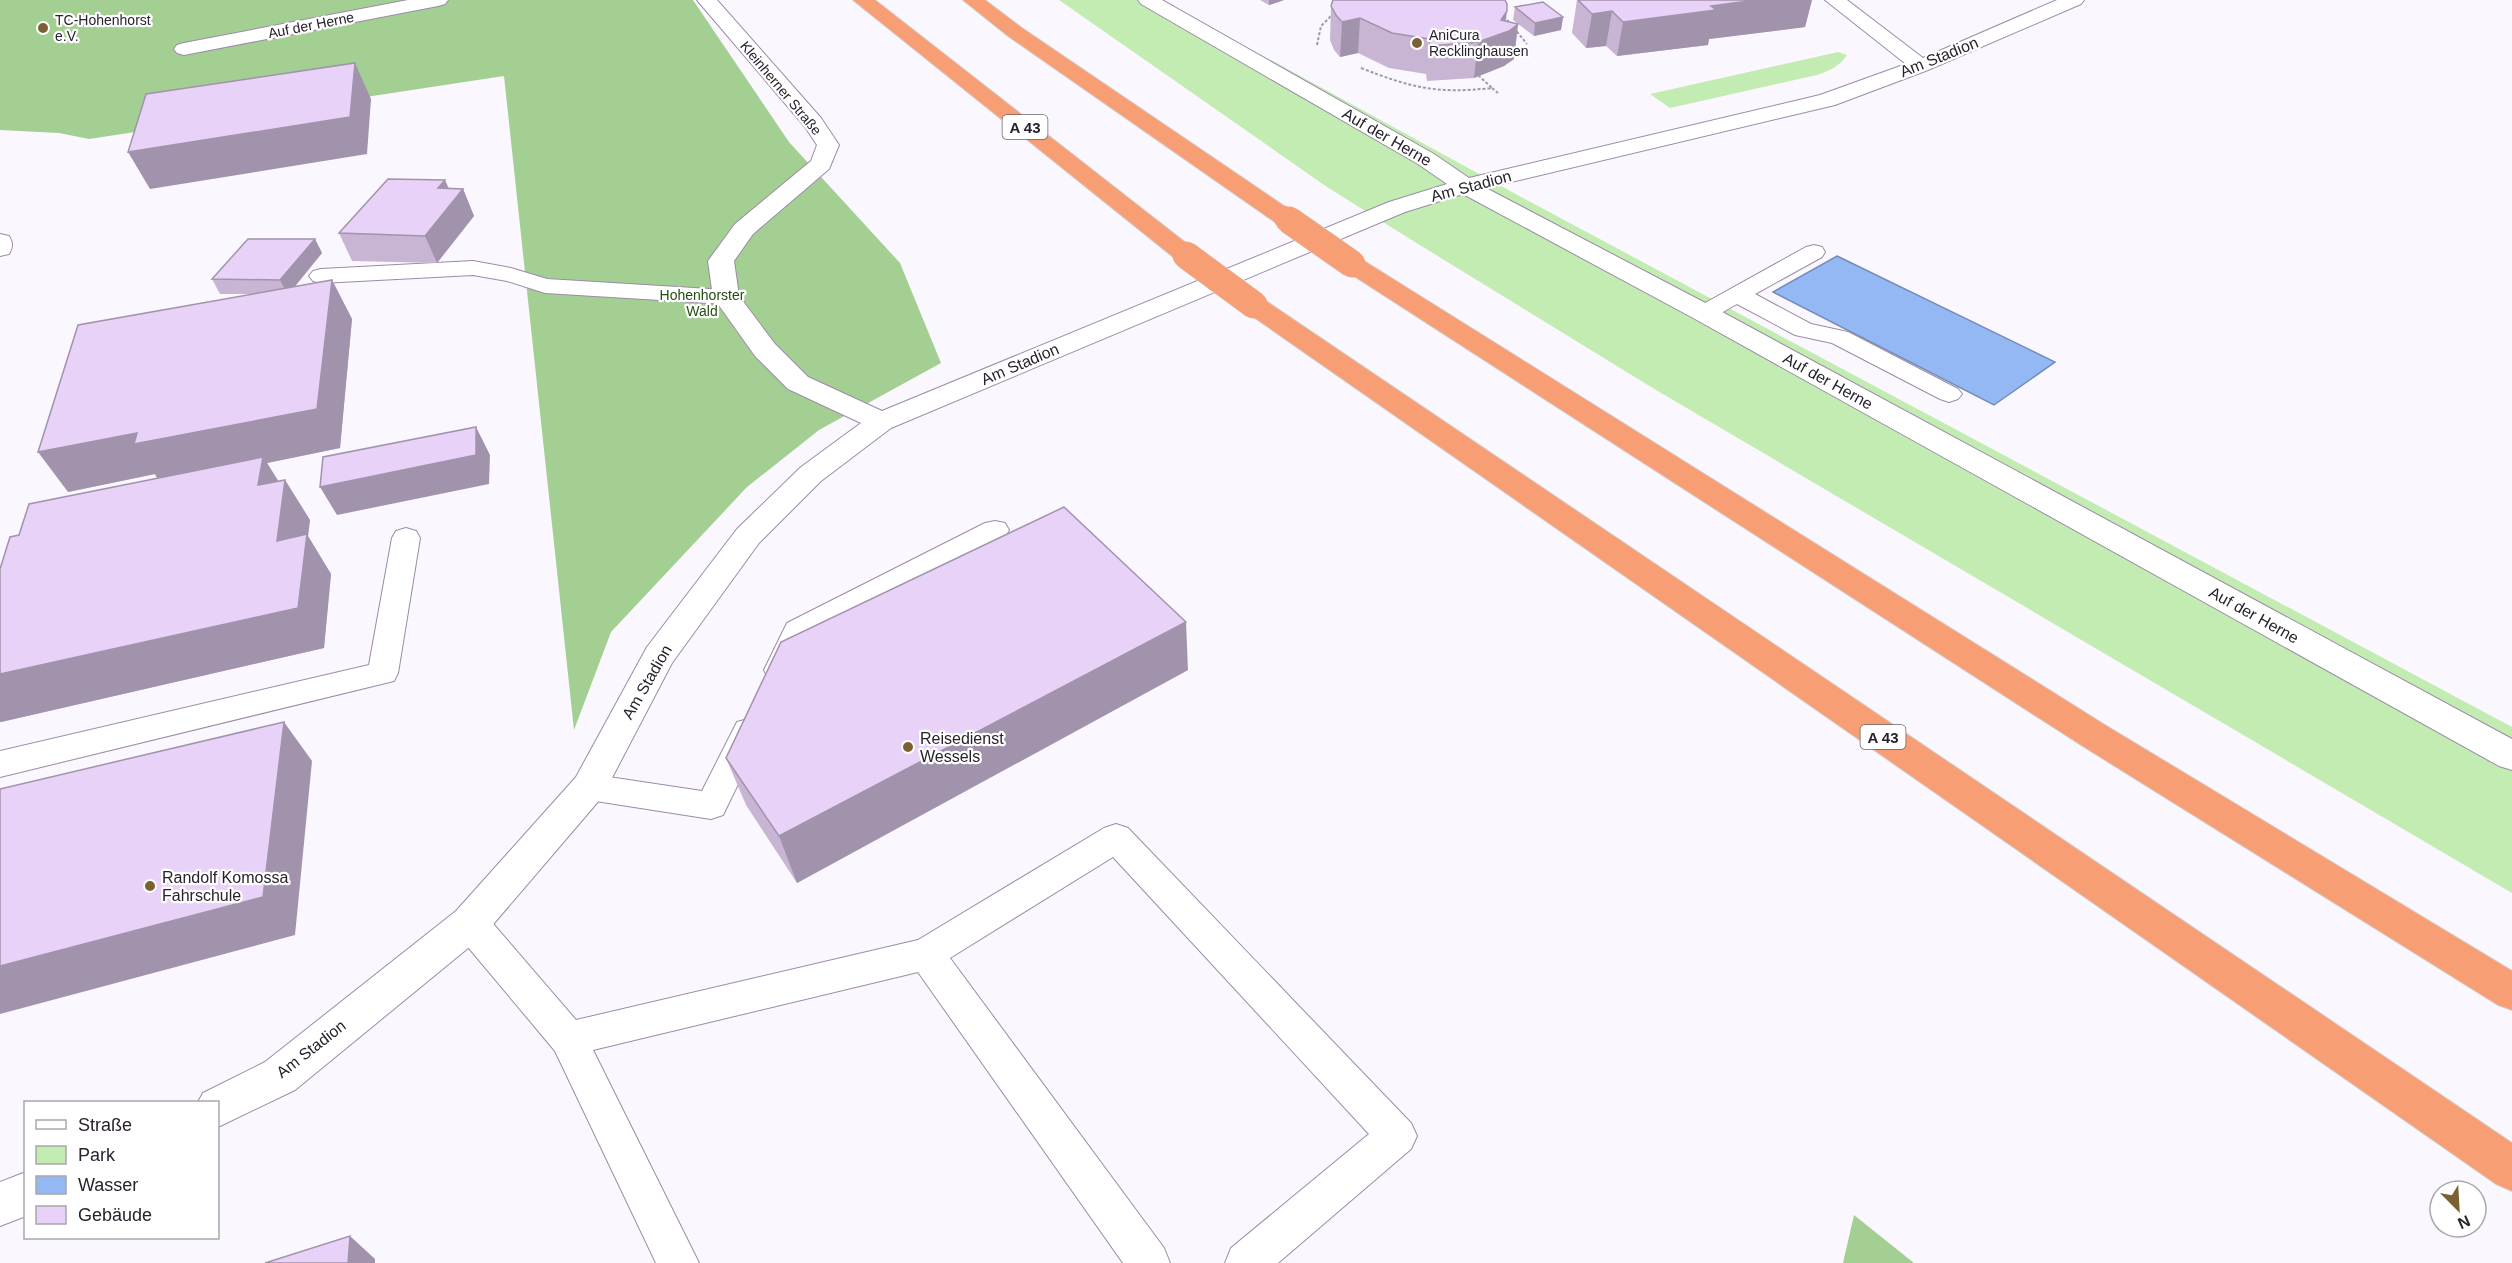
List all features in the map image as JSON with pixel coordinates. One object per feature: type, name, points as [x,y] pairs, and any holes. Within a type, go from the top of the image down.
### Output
[{"type":"highway","name":"A 43","points":[[863,0],[1186,255],[1254,305],[2512,1169]]},
{"type":"highway","points":[[973,0],[1015,32],[1352,264],[2083,729],[2512,992]]},
{"type":"street","name":"Auf der Herne","points":[[184,49],[438,0]]},
{"type":"street","name":"Kleinherner Straße","points":[[707,0],[813,123],[828,145],[821,164],[744,229],[721,261],[726,297],[765,350],[798,383],[881,422]]},
{"type":"street","name":"Auf der Herne","points":[[1148,0],[1426,159],[1465,186],[1704,313],[2512,756]]},
{"type":"street","points":[[1835,0],[1921,66]]},
{"type":"street","name":"Am Stadion","points":[[219,1106],[280,1076],[470,923],[590,787],[659,656],[748,536],[811,474],[881,422],[1397,207],[1465,186],[1827,100],[1921,66],[2074,0]]},
{"type":"street","points":[[0,242],[0,249]]},
{"type":"street","points":[[0,1204],[24,1195]]},
{"type":"lane","points":[[1704,313],[1814,252]]},
{"type":"lane","points":[[321,276],[473,268],[511,274],[545,286],[726,297]]},
{"type":"lane","points":[[1738,295],[1804,330],[1839,337],[1949,394]]},
{"type":"lane","points":[[590,787],[711,806],[798,631],[995,530]]},
{"type":"lane","points":[[0,764],[383,673],[406,538]]},
{"type":"lane","points":[[568,1039],[926,954],[1116,838],[1396,1136],[1246,1263]]},
{"type":"lane","points":[[470,923],[568,1039],[678,1263]]},
{"type":"lane","points":[[926,954],[1149,1263]]},
{"type":"path","points":[[1318,46],[1316,39],[1320,26],[1329,14],[1342,10]]},
{"type":"path","points":[[1498,14],[1510,21],[1516,33],[1527,44]]},
{"type":"path","points":[[1356,66],[1393,80],[1424,88],[1459,92],[1492,88]]},
{"type":"path","points":[[1479,76],[1498,93]]},
{"type":"green space","name":"Hohenhorster Wald","points":[[0,0],[693,0],[789,142],[900,263],[941,363],[819,430],[747,487],[611,632],[574,730],[504,76],[89,139],[59,133],[0,130]]},
{"type":"green space","points":[[1059,0],[1161,0],[1523,198],[2512,727],[2512,893],[1656,390],[1410,239],[1327,187]]},
{"type":"green space","points":[[1838,52],[1847,55],[1834,68],[1817,75],[1670,108],[1650,94]]},
{"type":"green space","points":[[1854,1215],[1914,1263],[1843,1263]]},
{"type":"water","points":[[1837,256],[2055,362],[1994,405],[1773,292]]},
{"type":"building","points":[[1333,0],[1505,0],[1507,11],[1501,20],[1518,24],[1509,31],[1478,42],[1430,46],[1429,39],[1392,33],[1360,18],[1342,22],[1331,6]]},
{"type":"building","points":[[1578,0],[1756,0],[1711,6],[1716,10],[1623,22],[1612,11],[1592,14]]},
{"type":"building","points":[[1543,2],[1563,17],[1535,23],[1515,7]]},
{"type":"building","points":[[355,63],[350,117],[128,152],[146,94]]},
{"type":"building","points":[[388,179],[445,180],[438,188],[463,189],[425,236],[339,233]]},
{"type":"building","points":[[248,239],[315,239],[280,280],[212,279]]},
{"type":"building","points":[[332,280],[317,409],[134,444],[137,433],[38,452],[78,325]]},
{"type":"building","points":[[476,427],[476,455],[320,487],[323,457]]},
{"type":"building","points":[[263,457],[258,485],[285,480],[277,541],[307,534],[298,608],[0,674],[0,569],[10,537],[19,535],[29,504]]},
{"type":"building","name":"Reisedienst Wessels","points":[[1064,507],[1186,622],[779,836],[726,758],[781,642]]},
{"type":"building","name":"Randolf Komossa Fahrschule","points":[[284,722],[263,897],[0,966],[0,789]]},
{"type":"building","points":[[350,1236],[348,1263],[265,1263]]},
{"type":"place","name":"TC-Hohenhorst e.V.","points":[[43,28]]},
{"type":"place","name":"AniCura Recklinghausen","points":[[1417,43]]},
{"type":"place","name":"Reisedienst Wessels","points":[[908,747]]},
{"type":"place","name":"Randolf Komossa Fahrschule","points":[[150,886]]}]
